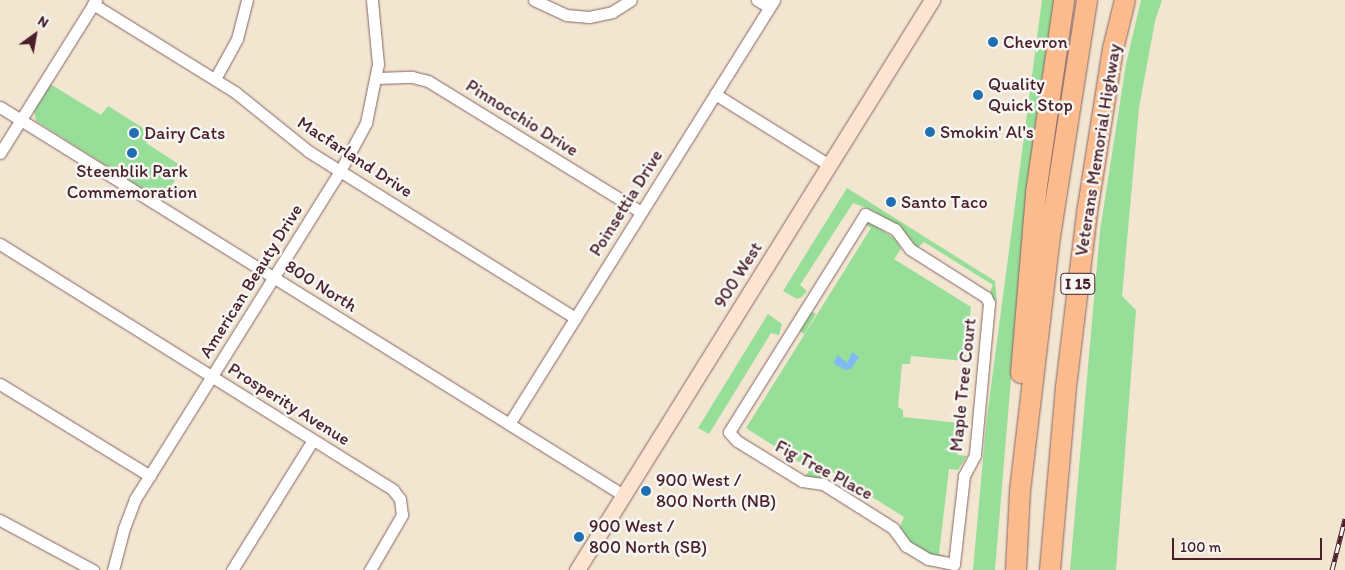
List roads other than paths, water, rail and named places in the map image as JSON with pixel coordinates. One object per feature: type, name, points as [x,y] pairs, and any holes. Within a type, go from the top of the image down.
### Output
[{"type":"highway","points":[[1020,490],[1017,417],[1026,304],[1036,193],[1064,0]]},
{"type":"highway","name":"Veterans Memorial Highway","points":[[1016,570],[1020,490],[1050,234],[1087,0]]},
{"type":"highway","name":"Veterans Memorial Highway","points":[[1050,570],[1066,387],[1087,213],[1112,48],[1125,0]]},
{"type":"main road","name":"900 West","points":[[576,570],[932,0]]},
{"type":"street","points":[[215,79],[237,39],[248,0]]},
{"type":"street","name":"American Beauty Drive","points":[[114,570],[129,512],[340,171],[366,123],[377,78],[372,0]]},
{"type":"street","points":[[534,0],[566,15],[589,17],[612,12],[631,0]]},
{"type":"street","points":[[757,0],[771,4]]},
{"type":"street","points":[[0,153],[95,2]]},
{"type":"street","name":"Macfarland Drive","points":[[95,2],[215,79],[266,115],[299,144],[340,171],[575,318]]},
{"type":"street","name":"Poinsettia Drive","points":[[509,424],[771,4]]},
{"type":"street","name":"Pinnocchio Drive","points":[[377,78],[428,81],[641,212]]},
{"type":"street","points":[[715,94],[829,164]]},
{"type":"street","name":"800 North","points":[[0,106],[623,495]]},
{"type":"street","name":"Maple Tree Court","points":[[729,432],[865,214],[895,230],[910,249],[986,296],[989,307],[975,455],[964,476],[954,564]]},
{"type":"street","name":"Prosperity Avenue","points":[[0,244],[388,487],[402,504],[401,520],[370,570]]},
{"type":"street","points":[[0,384],[150,476]]},
{"type":"street","name":"Fig Tree Place","points":[[729,432],[738,441],[802,481],[823,484],[893,528],[906,546],[922,556],[932,561],[954,564]]},
{"type":"street","points":[[232,570],[313,440]]},
{"type":"street","points":[[0,520],[93,570]]},
{"type":"water","points":[[852,352],[859,357],[851,369],[845,370],[833,363],[838,355],[847,363]]},
{"type":"railway","points":[[1332,570],[1345,519]]},
{"type":"place","name":"Chevron","points":[[993,42]]},
{"type":"place","name":"Quality Quick Stop","points":[[978,95]]},
{"type":"place","name":"Smokin' Al's","points":[[930,132]]},
{"type":"place","name":"Dairy Cats","points":[[134,133]]},
{"type":"place","name":"Steenblik Park Commemoration","points":[[132,153]]},
{"type":"place","name":"Santo Taco","points":[[891,202]]},
{"type":"place","name":"900 West / 800 North (NB)","points":[[646,491]]},
{"type":"place","name":"900 West / 800 North (SB)","points":[[579,537]]}]
